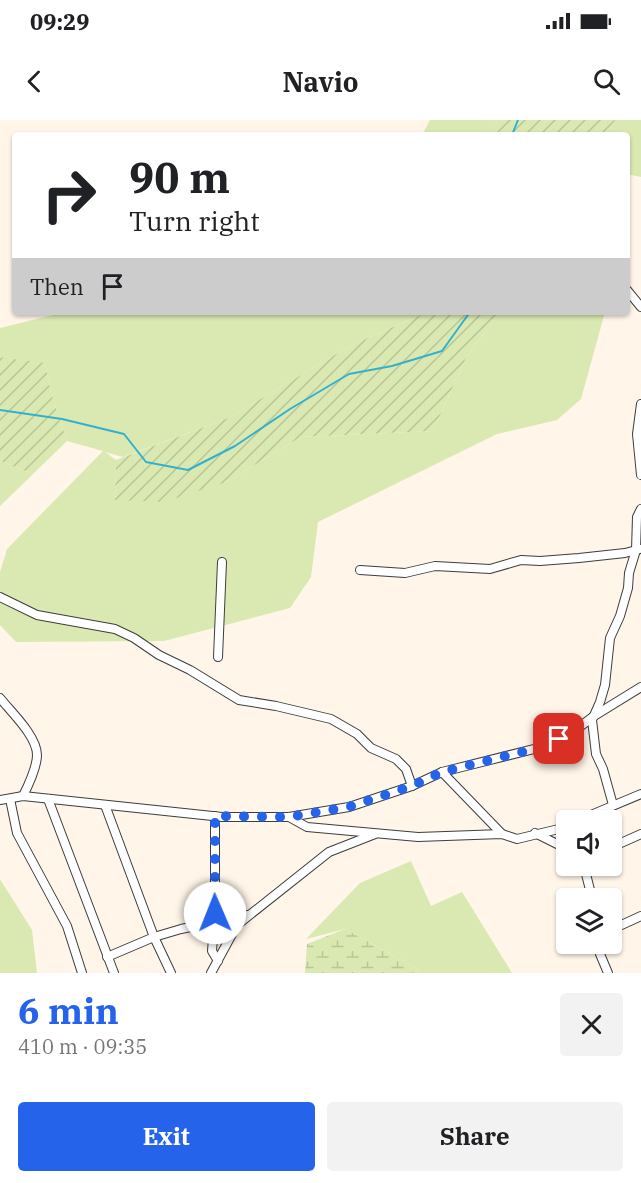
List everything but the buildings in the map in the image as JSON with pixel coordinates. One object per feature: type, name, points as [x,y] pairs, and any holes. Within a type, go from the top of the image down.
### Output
[{"type":"street","points":[[630,294],[641,307]]},
{"type":"street","points":[[641,404],[637,434],[641,475]]},
{"type":"street","points":[[613,805],[603,769],[596,754],[592,720],[605,685],[610,638],[620,616],[628,588],[628,573],[638,549],[637,517],[641,509]]},
{"type":"street","points":[[360,570],[405,573],[435,566],[490,569],[521,560],[550,561],[625,553],[638,549]]},
{"type":"street","points":[[218,657],[222,562]]},
{"type":"street","points":[[0,597],[37,615],[115,628],[238,700],[331,719],[357,734],[371,748],[396,759],[406,769],[412,786]]},
{"type":"street","points":[[0,800],[23,796],[215,816],[289,817],[349,807],[412,786],[442,772],[546,746],[573,732],[641,687]]},
{"type":"street","points":[[0,698],[30,734],[37,754],[23,796]]},
{"type":"street","points":[[442,772],[502,834]]},
{"type":"street","points":[[602,810],[641,794]]},
{"type":"street","points":[[10,798],[17,833],[67,926],[82,973]]},
{"type":"street","points":[[48,799],[114,973]]},
{"type":"street","points":[[105,805],[154,937],[171,973]]},
{"type":"street","points":[[215,816],[215,920],[212,951],[218,961]]},
{"type":"street","points":[[289,817],[307,827],[418,837],[502,834],[517,838],[556,829]]},
{"type":"street","points":[[211,973],[237,926],[249,915],[329,852],[376,833]]},
{"type":"street","points":[[535,834],[556,844]]},
{"type":"street","points":[[622,843],[641,834]]},
{"type":"street","points":[[107,957],[154,937],[215,920],[249,915]]},
{"type":"street","points":[[622,925],[641,916]]},
{"type":"street","points":[[600,954],[608,973]]},
{"type":"green space","points":[[430,120],[497,120],[495,132],[424,132]]},
{"type":"green space","points":[[497,120],[615,120],[610,132],[495,132]]},
{"type":"green space","points":[[615,120],[641,120],[641,177],[630,175],[630,132],[610,132]]},
{"type":"green space","points":[[53,315],[420,315],[350,346],[228,418],[123,457],[105,452],[116,460],[115,500],[226,482],[301,437],[433,431],[466,358],[498,315],[604,315],[581,399],[557,420],[497,434],[318,522],[311,577],[290,608],[164,641],[16,642],[0,625],[0,572],[7,549],[103,451],[67,441],[51,393],[45,364],[0,357],[0,328]]},
{"type":"green space","points":[[420,315],[498,315],[466,358],[433,431],[301,437],[226,482],[164,502],[115,500],[116,460],[228,418],[350,346]]},
{"type":"green space","points":[[0,357],[45,363],[51,393],[67,441],[33,474],[0,461]]},
{"type":"green space","points":[[0,461],[33,474],[0,506]]},
{"type":"green space","points":[[411,861],[431,906],[462,892],[512,973],[420,973],[418,969],[345,929],[306,939],[360,883]]},
{"type":"green space","points":[[0,879],[32,930],[37,973],[0,973]]},
{"type":"green space","points":[[345,929],[418,969],[420,973],[305,973],[307,944]]},
{"type":"waterway","points":[[513,132],[518,120]]},
{"type":"waterway","points":[[0,410],[62,419],[124,434],[146,462],[188,470],[235,446],[290,409],[349,374],[392,366],[442,351],[468,315]]},
{"type":"route","points":[[215,913],[215,816],[289,817],[349,807],[412,786],[442,772],[546,746],[559,739]]}]
